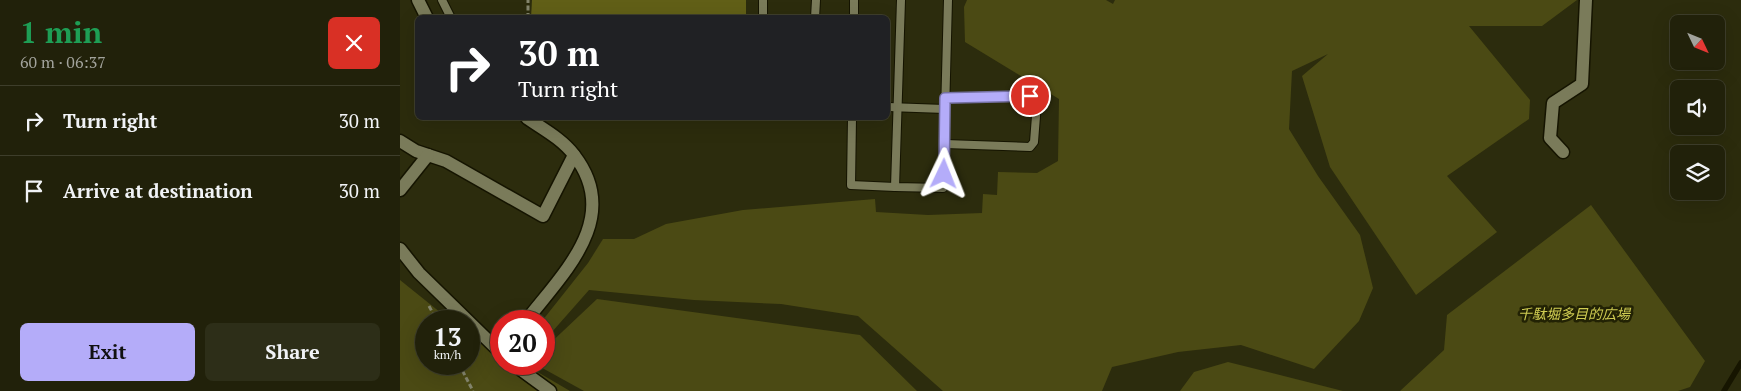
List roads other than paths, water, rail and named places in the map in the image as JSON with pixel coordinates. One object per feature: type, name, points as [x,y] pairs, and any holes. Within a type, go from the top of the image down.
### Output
[{"type":"street","points":[[418,0],[426,15]]},
{"type":"street","points":[[1563,152],[1550,138],[1553,103],[1582,84],[1586,0]]},
{"type":"street","points":[[530,120],[560,141],[574,155],[586,175],[592,206],[588,237],[580,252],[535,310]]},
{"type":"street","points":[[400,141],[428,155],[446,161],[543,216],[574,155]]},
{"type":"street","points":[[400,190],[428,155]]},
{"type":"street","points":[[400,249],[419,273],[490,342]]},
{"type":"street","points":[[528,375],[550,391]]},
{"type":"lane","points":[[442,0],[450,15]]},
{"type":"lane","points":[[762,15],[763,0]]},
{"type":"lane","points":[[815,15],[816,0]]},
{"type":"lane","points":[[854,0],[854,15]]},
{"type":"lane","points":[[895,187],[901,0]]},
{"type":"lane","points":[[852,120],[851,185],[943,188],[948,0]]},
{"type":"lane","points":[[945,98],[1030,96],[1037,103],[1034,142],[1030,147],[945,144]]},
{"type":"lane","points":[[890,107],[945,109]]},
{"type":"waterway","points":[[1724,391],[1741,363]]},
{"type":"park label","name":"千駄堀多目的広場","points":[[1574,314]]}]
